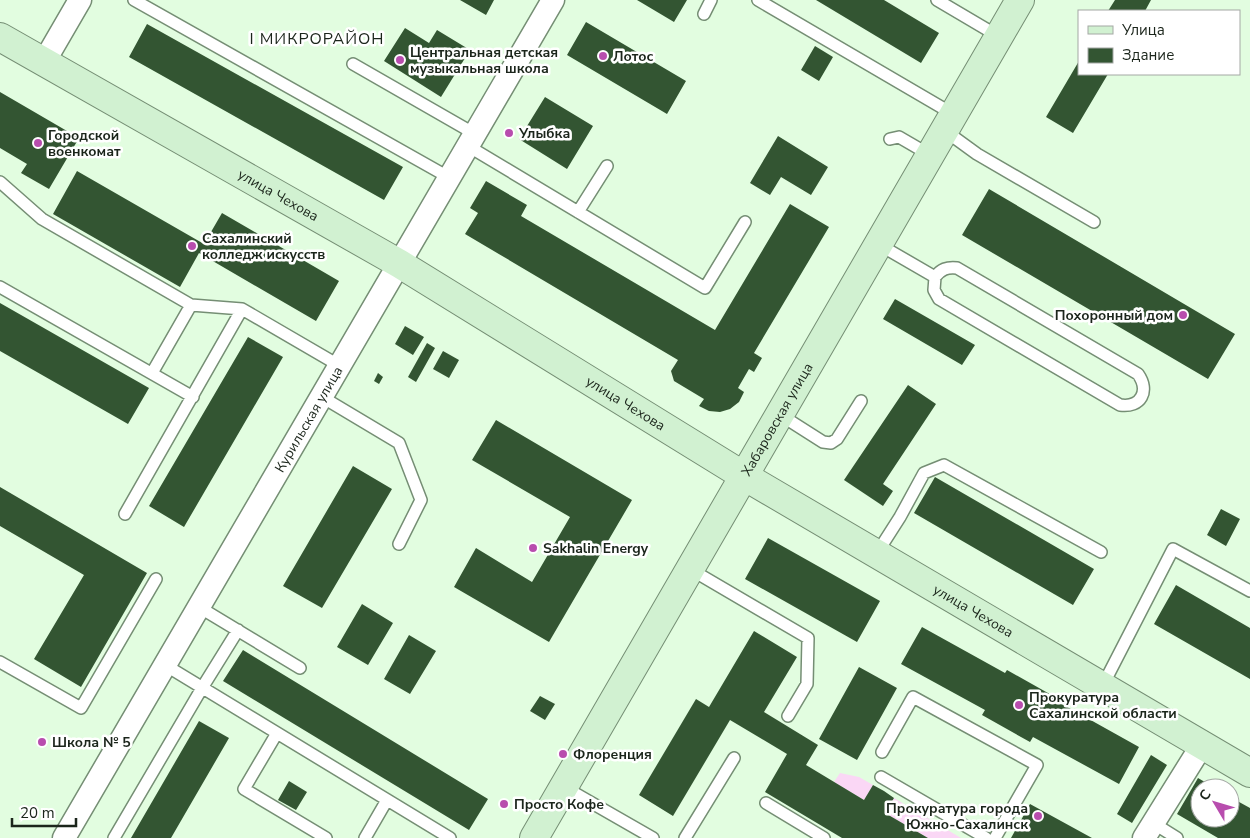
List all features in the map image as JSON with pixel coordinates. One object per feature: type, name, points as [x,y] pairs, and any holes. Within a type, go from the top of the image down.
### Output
[{"type":"street","points":[[44,62],[80,0]]},
{"type":"street","name":"Курильская улица","points":[[64,838],[554,0]]},
{"type":"street","name":"Хабаровская улица","points":[[534,838],[1020,0]]},
{"type":"street","name":"улица Чехова","points":[[0,37],[400,264],[744,476],[1250,773]]},
{"type":"street","points":[[1149,831],[1202,745]]},
{"type":"lane","points":[[134,0],[450,178]]},
{"type":"lane","points":[[704,14],[711,0]]},
{"type":"lane","points":[[758,0],[949,122],[977,154],[1094,222]]},
{"type":"lane","points":[[937,0],[998,36]]},
{"type":"lane","points":[[354,64],[472,140],[578,212],[705,288],[745,222]]},
{"type":"lane","points":[[890,139],[899,137],[930,155]]},
{"type":"lane","points":[[578,212],[607,166]]},
{"type":"lane","points":[[0,182],[42,219],[191,305],[242,309],[340,366]]},
{"type":"lane","points":[[878,244],[935,277]]},
{"type":"lane","points":[[946,268],[957,268],[1138,374],[1143,380],[1143,394],[1132,405],[1120,405],[939,299],[934,290],[935,277],[946,268]]},
{"type":"lane","points":[[0,286],[193,397]]},
{"type":"lane","points":[[152,374],[191,305]]},
{"type":"lane","points":[[125,514],[242,309]]},
{"type":"lane","points":[[322,397],[399,443],[421,500],[399,544]]},
{"type":"lane","points":[[779,414],[823,442],[830,443],[837,439],[861,400]]},
{"type":"lane","points":[[877,553],[900,517],[924,473],[944,465],[1101,552]]},
{"type":"lane","points":[[1103,686],[1173,549],[1250,591]]},
{"type":"lane","points":[[690,569],[808,638],[807,684],[788,716]]},
{"type":"lane","points":[[0,662],[81,708],[156,579]]},
{"type":"lane","points":[[199,607],[300,668]]},
{"type":"lane","points":[[114,838],[238,630]]},
{"type":"lane","points":[[165,666],[450,838]]},
{"type":"lane","points":[[882,752],[912,697],[1037,766],[995,838]]},
{"type":"lane","points":[[277,733],[244,789],[326,838]]},
{"type":"lane","points":[[685,838],[734,758]]},
{"type":"lane","points":[[882,778],[986,838]]},
{"type":"lane","points":[[564,786],[653,838]]},
{"type":"lane","points":[[365,838],[387,800]]},
{"type":"lane","points":[[766,803],[824,838]]},
{"type":"lane","points":[[1149,831],[1177,838]]},
{"type":"shaded area","points":[[840,773],[859,777],[873,785],[864,800],[834,782]]},
{"type":"shaded area","points":[[894,798],[961,838],[928,838],[885,813]]},
{"type":"building","points":[[460,0],[494,0],[486,15]]},
{"type":"building","points":[[637,0],[687,0],[674,22]]},
{"type":"building","points":[[816,0],[884,0],[939,33],[921,63]]},
{"type":"building","points":[[1115,0],[1151,0],[1146,10],[1109,10]]},
{"type":"building","points":[[586,22],[686,81],[667,114],[567,55]]},
{"type":"building","points":[[147,24],[403,167],[384,200],[129,57]]},
{"type":"building","points":[[405,28],[429,43],[437,30],[470,50],[441,97],[384,61]]},
{"type":"building","points":[[815,46],[833,57],[819,81],[801,70]]},
{"type":"building","points":[[1078,63],[1078,75],[1107,75],[1073,133],[1046,117]]},
{"type":"building","name":"Городской военкомат","points":[[0,92],[79,138],[49,189],[21,173],[27,164],[0,148]]},
{"type":"building","points":[[545,97],[593,126],[567,169],[519,139]]},
{"type":"building","points":[[778,136],[828,167],[811,195],[781,177],[770,195],[750,183]]},
{"type":"building","points":[[77,171],[204,244],[222,213],[339,281],[316,321],[199,253],[180,287],[53,214]]},
{"type":"building","points":[[486,181],[527,205],[521,216],[715,330],[790,204],[829,227],[754,353],[762,358],[754,372],[749,369],[738,388],[744,392],[739,402],[730,409],[720,412],[709,411],[699,406],[704,399],[674,381],[671,371],[678,360],[465,234],[478,213],[470,208]]},
{"type":"building","points":[[989,189],[1235,334],[1208,379],[962,235]]},
{"type":"building","points":[[895,299],[975,345],[962,365],[883,319]]},
{"type":"building","points":[[0,303],[149,388],[128,424],[0,351]]},
{"type":"building","points":[[405,326],[424,337],[413,355],[395,344]]},
{"type":"building","points":[[248,337],[283,357],[184,527],[149,506]]},
{"type":"building","points":[[427,343],[435,348],[416,382],[408,377]]},
{"type":"building","points":[[443,351],[459,360],[449,378],[433,369]]},
{"type":"building","points":[[378,373],[383,377],[379,384],[374,381]]},
{"type":"building","points":[[908,385],[936,404],[883,484],[893,491],[883,506],[844,480]]},
{"type":"building","points":[[496,420],[632,500],[549,642],[454,587],[476,548],[532,582],[570,517],[472,460]]},
{"type":"building","points":[[353,466],[392,489],[322,608],[283,586]]},
{"type":"building","points":[[935,477],[1094,569],[1073,605],[914,513]]},
{"type":"building","points":[[0,487],[147,573],[81,687],[34,659],[84,575],[0,526]]},
{"type":"building","points":[[1221,509],[1240,519],[1226,546],[1207,535]]},
{"type":"building","points":[[768,538],[880,601],[857,642],[745,579]]},
{"type":"building","points":[[1176,585],[1250,628],[1250,679],[1154,624]]},
{"type":"building","points":[[362,604],[393,623],[368,665],[337,647]]},
{"type":"building","name":"Прокуратура Сахалинской области","points":[[922,627],[1005,673],[1007,670],[1055,697],[1053,699],[1139,747],[1119,784],[1033,737],[1030,742],[982,715],[985,710],[901,664]]},
{"type":"building","points":[[754,631],[797,657],[764,712],[818,745],[806,765],[864,800],[873,785],[884,791],[894,798],[885,813],[928,838],[842,838],[765,792],[787,754],[730,720],[673,816],[639,795],[696,699],[709,707]]},
{"type":"building","points":[[409,635],[436,651],[410,694],[384,679]]},
{"type":"building","points":[[243,650],[488,799],[469,830],[223,681]]},
{"type":"building","points":[[859,667],[897,688],[857,760],[819,739]]},
{"type":"building","points":[[540,696],[555,704],[545,720],[530,711]]},
{"type":"building","points":[[199,721],[229,738],[171,838],[131,838]]},
{"type":"building","points":[[1151,755],[1167,765],[1132,823],[1117,814]]},
{"type":"building","points":[[289,781],[307,792],[296,810],[278,800]]},
{"type":"building","points":[[1190,792],[1190,822],[1177,814]]},
{"type":"building","points":[[1240,802],[1250,808],[1250,838],[1218,838],[1201,828],[1240,828]]},
{"type":"building","name":"Прокуратура города Южно-Сахалинск","points":[[1030,804],[1092,838],[1011,838]]},
{"type":"place","name":"Лотос","points":[[603,56]]},
{"type":"place","name":"Центральная детская музыкальная школа","points":[[400,60]]},
{"type":"place","name":"Улыбка","points":[[509,133]]},
{"type":"place","name":"Городской военкомат","points":[[38,143]]},
{"type":"place","name":"Сахалинский колледж искусств","points":[[192,246]]},
{"type":"place","name":"Похоронный дом","points":[[1183,315]]},
{"type":"place","name":"Sakhalin Energy","points":[[533,548]]},
{"type":"place","name":"Прокуратура Сахалинской области","points":[[1019,705]]},
{"type":"place","name":"Школа № 5","points":[[42,742]]},
{"type":"place","name":"Флоренция","points":[[563,754]]},
{"type":"place","name":"Просто Кофе","points":[[504,804]]},
{"type":"place","name":"Прокуратура города Южно-Сахалинск","points":[[1038,816]]},
{"type":"district","name":"I МИКРОРАЙОН","points":[[317,39]]}]
